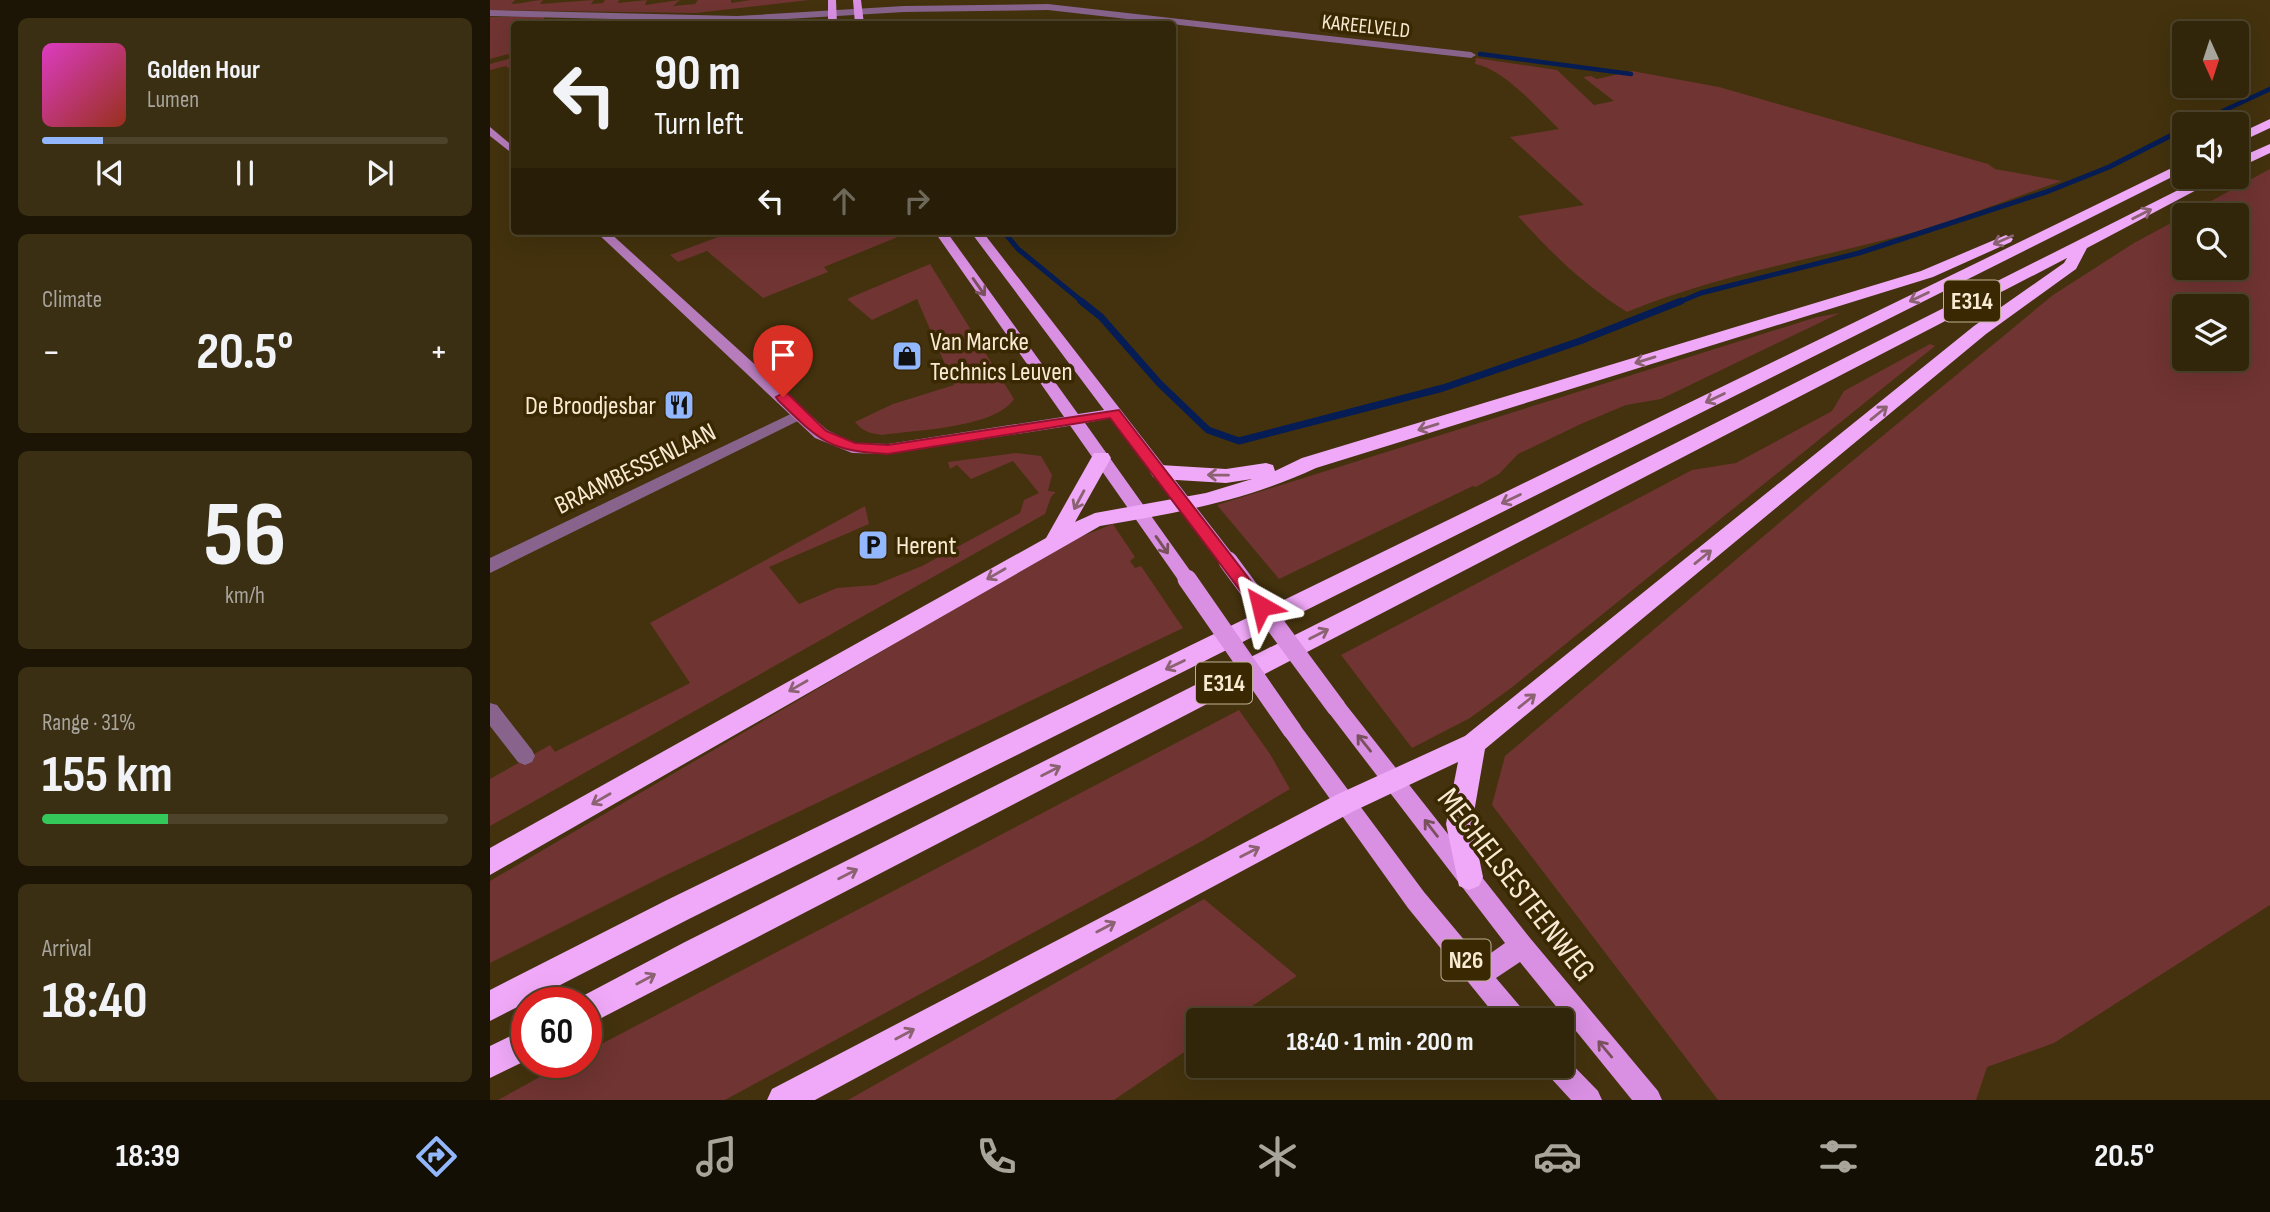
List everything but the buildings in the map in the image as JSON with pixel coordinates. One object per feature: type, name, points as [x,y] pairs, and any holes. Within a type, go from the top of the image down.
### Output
[{"type":"highway","points":[[2249,134],[2270,123]]},
{"type":"highway","points":[[2249,158],[2270,148]]},
{"type":"highway","name":"E314","points":[[490,1006],[677,910],[2172,172]]},
{"type":"highway","name":"E314","points":[[602,1002],[693,953],[2190,189]]},
{"type":"highway","points":[[490,862],[1094,520],[1184,505],[1279,477],[1309,463],[1927,274],[2033,227],[2068,223]]},
{"type":"highway","points":[[783,1100],[1345,803],[1474,744],[1980,330],[2071,266],[2081,244]]},
{"type":"highway","points":[[1055,540],[1101,458]]},
{"type":"highway","points":[[1160,472],[1226,476],[1309,463]]},
{"type":"highway","points":[[1469,877],[1459,824],[1474,744]]},
{"type":"highway","points":[[490,1063],[511,1052]]},
{"type":"main road","name":"N26","points":[[943,235],[1345,803],[1416,900],[1505,1008]]},
{"type":"main road","name":"N26","points":[[979,235],[1184,505]]},
{"type":"main road","points":[[1075,419],[1114,413]]},
{"type":"main road","name":"MECHELSESTEENWEG","points":[[1184,505],[1336,707],[1522,946],[1608,1053],[1650,1100]]},
{"type":"main road","points":[[1479,976],[1522,946]]},
{"type":"main road","points":[[1568,1078],[1589,1100]]},
{"type":"street","name":"KAREELVELD","points":[[490,13],[737,19],[832,6],[922,4],[1048,7],[1171,21]]},
{"type":"street","name":"KAREELVELD","points":[[1176,22],[1471,55]]},
{"type":"street","points":[[490,130],[511,149]]},
{"type":"street","points":[[605,235],[821,434],[852,448],[888,449],[1075,419]]},
{"type":"street","name":"BRAAMBESSENLAAN","points":[[490,566],[801,414]]},
{"type":"street","points":[[490,711],[525,755]]},
{"type":"shaded area","points":[[490,0],[515,0],[511,4],[543,0],[540,4],[594,0],[591,4],[603,3],[605,0],[619,0],[618,3],[647,0],[645,5],[680,0],[673,6],[695,4],[698,0],[731,0],[731,3],[751,0],[809,0],[696,13],[490,10]]},
{"type":"shaded area","points":[[490,17],[544,17],[544,21],[511,21],[511,57],[508,54],[490,59]]},
{"type":"shaded area","points":[[511,58],[511,70],[506,66],[490,70],[490,64]]},
{"type":"shaded area","points":[[1476,58],[1557,70],[1594,105],[1614,101],[1583,77],[1591,76],[1597,79],[1632,71],[1719,87],[1988,164],[1995,169],[2062,181],[1920,230],[1728,278],[1627,312],[1569,268],[1518,216],[1584,205],[1510,137],[1559,129],[1509,81],[1486,67],[1475,64]]},
{"type":"shaded area","points":[[2270,169],[2270,905],[2054,1043],[1987,1067],[1976,1100],[1718,1100],[1492,805],[1505,756],[1845,467],[2053,295],[2134,243],[2172,222],[2172,280],[2249,280],[2249,203],[2207,203],[2233,189],[2249,189],[2249,180]]},
{"type":"shaded area","points":[[723,235],[903,235],[824,267],[828,272],[763,298],[707,251],[678,262],[670,255]]},
{"type":"shaded area","points":[[930,264],[1014,399],[1004,409],[973,422],[882,435],[867,432],[855,422],[893,404],[954,385],[917,299],[872,320],[847,299]]},
{"type":"shaded area","points":[[1840,313],[1661,399],[1626,405],[1583,423],[1518,454],[1499,474],[1476,487],[1473,486],[1279,579],[1217,505],[1817,317]]},
{"type":"shaded area","points":[[1930,344],[1935,346],[1511,688],[1470,718],[1412,748],[1341,655],[1692,470],[1736,463],[1832,411],[1844,391]]},
{"type":"shaded area","points":[[1016,453],[1041,456],[1052,475],[1048,491],[1056,492],[1051,497],[1045,514],[490,826],[490,779],[550,745],[555,752],[690,683],[650,623],[865,506],[869,524],[769,567],[799,604],[837,588],[875,585],[922,566],[1020,513],[1024,500],[1039,493],[1013,461],[971,479],[957,465],[950,469],[948,462]]},
{"type":"shaded area","points":[[1113,524],[1135,557],[1130,561],[1135,568],[1141,566],[1183,628],[658,879],[490,963],[490,881],[1070,541]]},
{"type":"shaded area","points":[[1239,710],[1270,754],[1290,789],[1202,841],[725,1100],[498,1100],[538,1078],[602,1078],[602,1044]]},
{"type":"shaded area","points":[[1204,899],[1297,976],[1249,1008],[1186,1008],[1186,1051],[1114,1100],[848,1100]]},
{"type":"waterway","points":[[1480,54],[1631,74]]},
{"type":"waterway","points":[[2221,112],[2270,89]]},
{"type":"waterway","points":[[1677,303],[1701,293],[1859,253],[2049,191],[2109,167],[2172,135]]},
{"type":"waterway","points":[[1006,235],[1018,249],[1084,303]]},
{"type":"waterway","points":[[1081,301],[1101,317],[1159,383],[1208,430],[1239,441],[1443,388],[1580,341],[1681,301]]},
{"type":"place","name":"Van Marcke Technics Leuven","points":[[907,356]]},
{"type":"place","name":"De Broodjesbar","points":[[679,405]]},
{"type":"place","name":"Herent","points":[[873,545]]},
{"type":"route","points":[[783,397],[821,434],[852,448],[888,449],[1114,413],[1261,606]]}]
